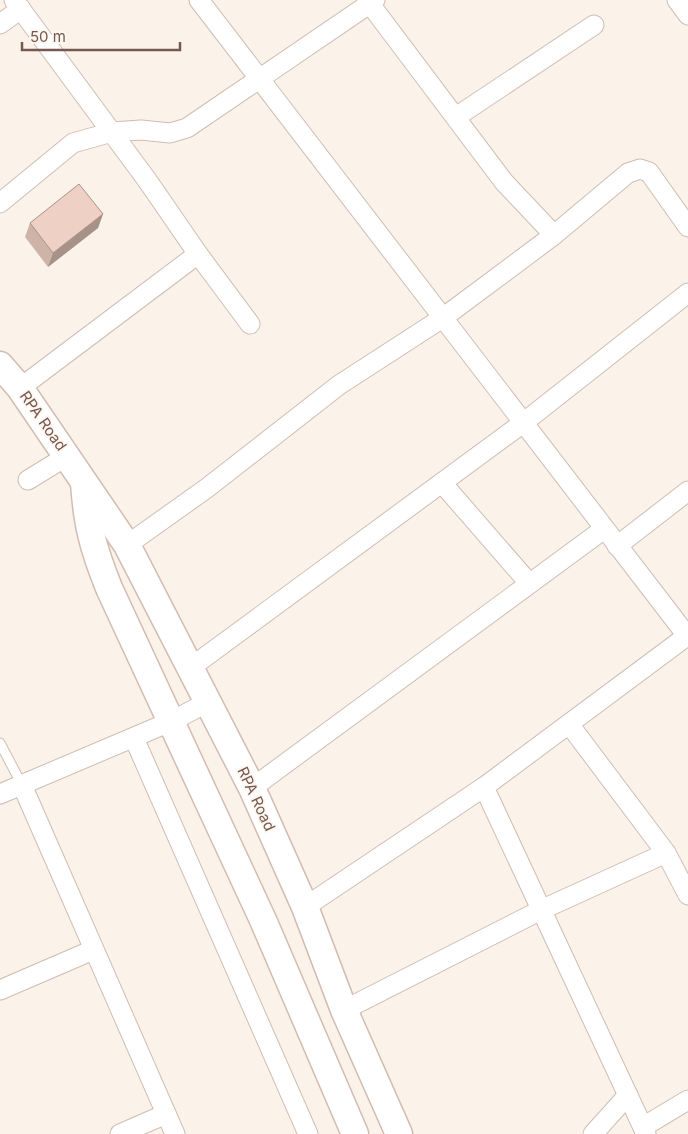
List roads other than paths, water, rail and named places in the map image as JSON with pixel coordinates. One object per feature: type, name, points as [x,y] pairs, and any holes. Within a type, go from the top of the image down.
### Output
[{"type":"street","points":[[199,0],[688,637],[484,787],[304,907]]},
{"type":"street","points":[[677,0],[688,15]]},
{"type":"street","points":[[0,203],[73,143],[112,132],[141,130],[170,132],[187,128],[235,97],[371,1],[504,182],[554,235]]},
{"type":"street","points":[[0,24],[18,5],[250,324]]},
{"type":"street","points":[[456,117],[594,25]]},
{"type":"street","points":[[126,545],[206,488],[338,385],[444,317],[554,235],[628,173],[640,168],[649,172],[688,227]]},
{"type":"street","points":[[20,388],[198,254]]},
{"type":"street","points":[[190,668],[523,423],[688,293]]},
{"type":"street","name":"RPA Road","points":[[0,364],[20,388],[126,545],[208,702],[252,788],[304,907],[344,1010],[399,1134]]},
{"type":"street","points":[[28,480],[67,456]]},
{"type":"street","name":"RPA Road","points":[[83,480],[86,520],[92,546],[109,588],[263,920],[355,1134]]},
{"type":"street","points":[[442,483],[529,584]]},
{"type":"street","points":[[617,546],[688,491]]},
{"type":"street","points":[[252,788],[604,528]]},
{"type":"street","points":[[0,794],[134,738],[208,702]]},
{"type":"street","points":[[569,724],[666,853],[688,895]]},
{"type":"street","points":[[134,738],[308,1134]]},
{"type":"street","points":[[22,785],[175,1134]]},
{"type":"street","points":[[484,787],[645,1131],[688,1100]]},
{"type":"street","points":[[344,1010],[542,910],[666,853]]},
{"type":"street","points":[[0,990],[93,950]]},
{"type":"street","points":[[593,1134],[628,1095]]},
{"type":"street","points":[[120,1134],[166,1114]]},
{"type":"lane","points":[[0,743],[22,785]]}]
